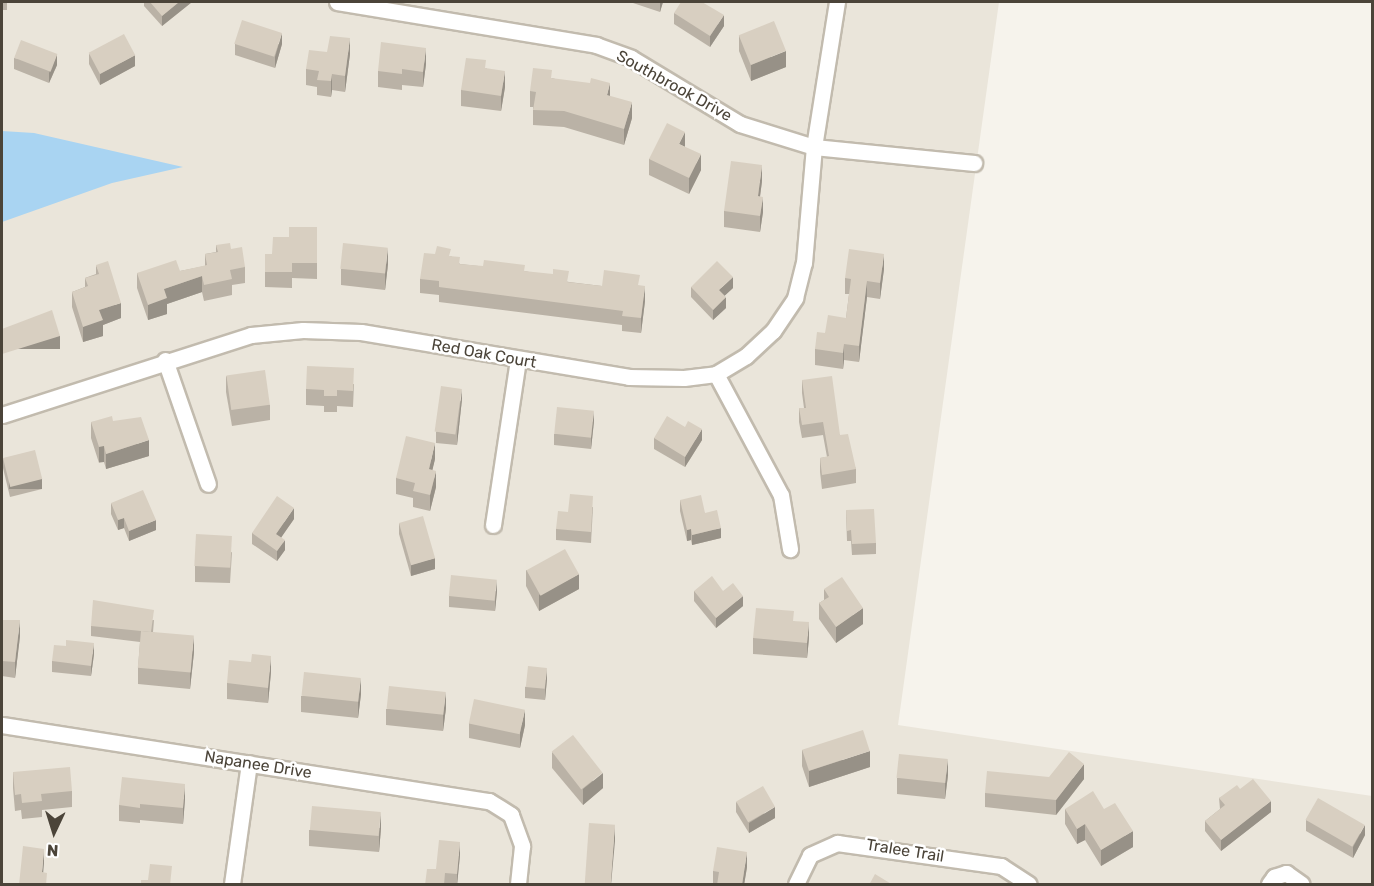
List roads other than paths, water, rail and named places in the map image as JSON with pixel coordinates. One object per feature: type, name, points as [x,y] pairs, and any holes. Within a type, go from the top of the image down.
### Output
[{"type":"street","name":"Southbrook Drive","points":[[337,2],[596,45],[631,58],[740,124],[814,147],[974,163]]},
{"type":"street","name":"Red Oak Court","points":[[2,415],[165,360],[251,335],[303,330],[361,332],[629,377],[684,378],[716,374],[760,344],[795,298],[804,262],[814,147],[837,2]]},
{"type":"street","points":[[165,360],[208,484]]},
{"type":"street","points":[[493,525],[518,360]]},
{"type":"street","points":[[716,374],[781,495],[790,549]]},
{"type":"street","name":"Napanee Drive","points":[[2,725],[489,801],[511,816],[522,846],[518,885]]},
{"type":"street","points":[[232,885],[249,763]]},
{"type":"street","name":"Tralee Trail","points":[[796,885],[810,855],[837,843],[1001,866],[1029,885]]},
{"type":"street","points":[[1269,885],[1274,876],[1286,873],[1302,885]]},
{"type":"water","points":[[2,131],[34,133],[183,167],[112,183],[2,222]]}]
